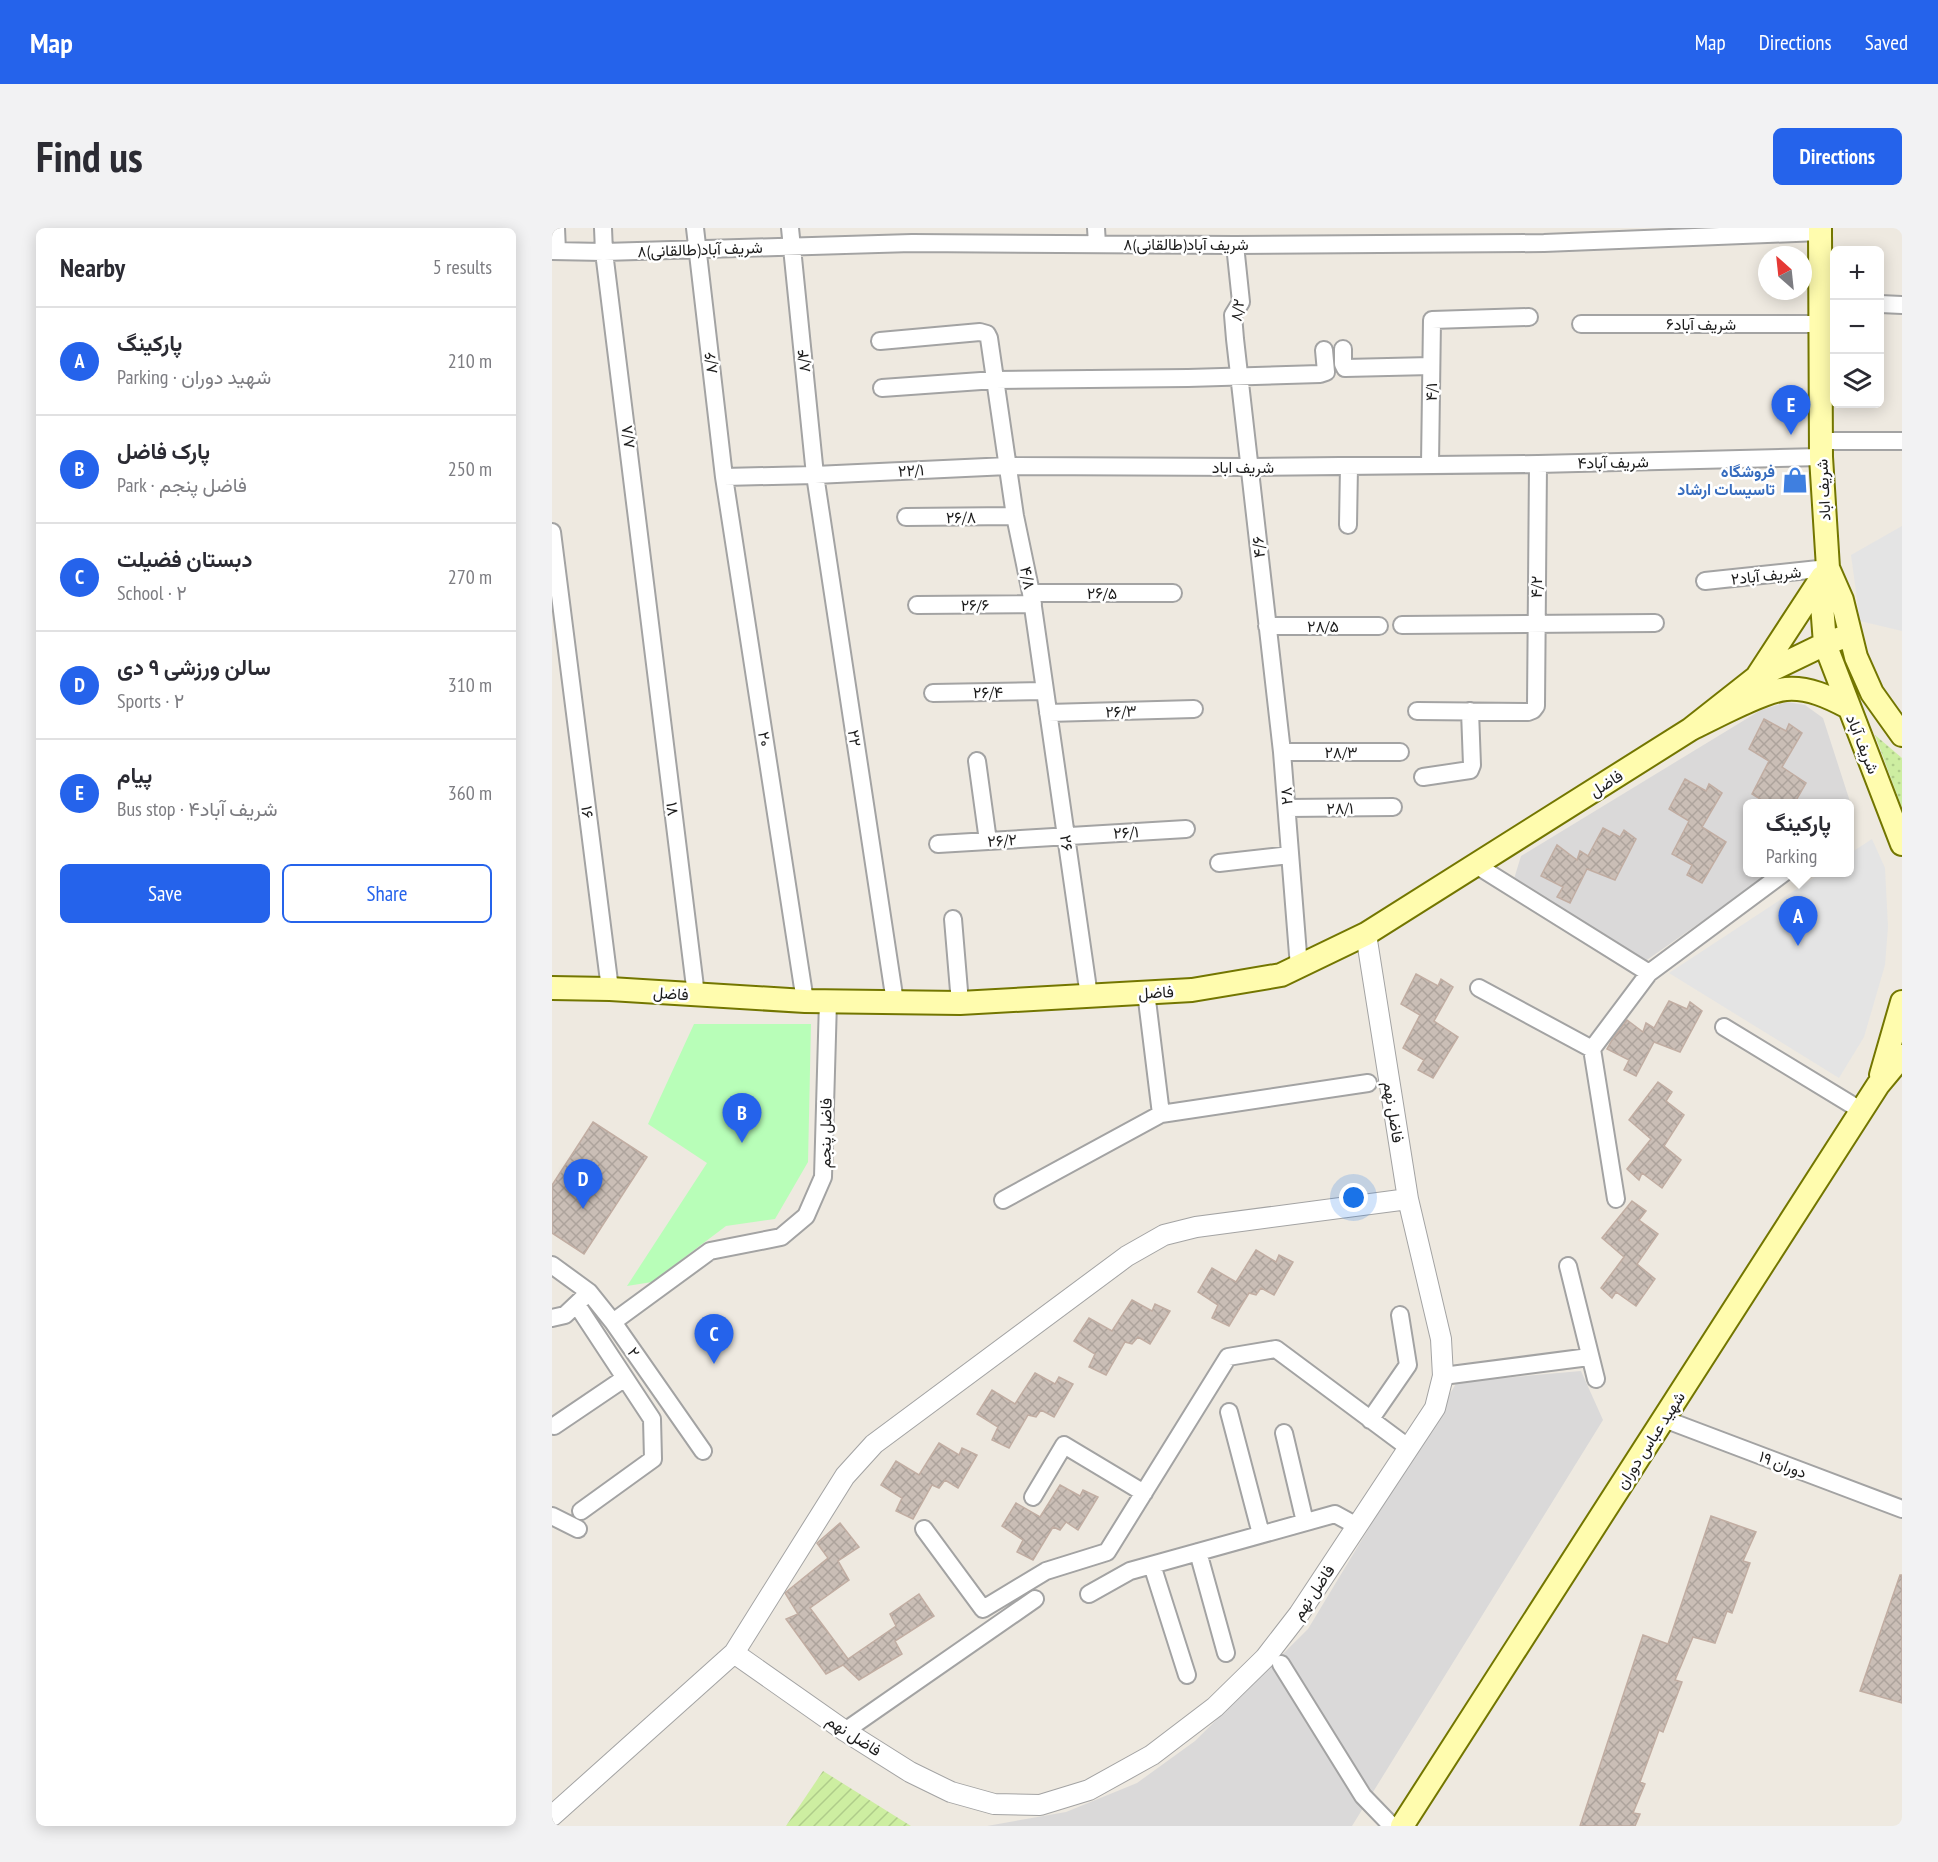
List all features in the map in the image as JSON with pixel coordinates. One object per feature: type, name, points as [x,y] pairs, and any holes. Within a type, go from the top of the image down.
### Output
[{"type":"main road","name":"شریف اباد","points":[[1820,230],[1825,310],[1821,449],[1827,568],[1822,604],[1825,644]]},
{"type":"main road","name":"شریف آباد","points":[[1827,568],[1842,600],[1849,635],[1872,693],[1902,735]]},
{"type":"main road","points":[[1757,676],[1827,568]]},
{"type":"main road","points":[[1691,729],[1757,676],[1849,635]]},
{"type":"main road","name":"شریف آباد","points":[[1825,644],[1902,844]]},
{"type":"main road","points":[[1691,729],[1765,695],[1785,689],[1804,690],[1824,695],[1848,707]]},
{"type":"main road","name":"فاضل","points":[[555,992],[610,989],[828,1002],[960,1003],[1192,990],[1281,975],[1366,933],[1691,729]]},
{"type":"main road","points":[[1878,1085],[1902,1002]]},
{"type":"main road","name":"شهید عباس دوران","points":[[1402,1826],[1878,1085],[1902,1056]]},
{"type":"street","points":[[555,251],[556,228]]},
{"type":"street","name":"۸/۸","points":[[603,228],[604,252],[650,622]]},
{"type":"street","name":"۸/۶","points":[[695,228],[724,477]]},
{"type":"street","name":"۸/۴","points":[[790,228],[790,247],[815,475]]},
{"type":"street","name":"۸شریف آباد(طالقانی)","points":[[555,251],[604,252],[790,247],[911,235],[1096,236],[1235,245],[1358,235],[1544,236],[1820,230]]},
{"type":"street","name":"۸/۲","points":[[1235,245],[1240,300],[1233,315],[1249,467]]},
{"type":"street","points":[[1884,304],[1902,305]]},
{"type":"street","name":"شریف آباد۶","points":[[1581,324],[1825,310]]},
{"type":"street","name":"۴/۱","points":[[1430,464],[1432,320],[1528,317]]},
{"type":"street","name":"۴/۸","points":[[880,341],[980,332],[987,334],[989,338],[1016,516],[1032,599],[1044,691]]},
{"type":"street","points":[[1343,349],[1345,368],[1431,366]]},
{"type":"street","points":[[882,388],[995,380],[1320,374],[1326,372],[1323,350]]},
{"type":"street","name":"۴شریف آباد","points":[[1478,465],[1821,449],[1902,441]]},
{"type":"street","name":"۴/۲","points":[[1470,711],[1528,712],[1536,706],[1538,464]]},
{"type":"street","name":"شریف اباد","points":[[1008,466],[1478,465]]},
{"type":"street","name":"۲۲/۱","points":[[724,477],[1008,466]]},
{"type":"street","points":[[1348,525],[1349,466]]},
{"type":"street","name":"۴/۶","points":[[1249,467],[1267,626]]},
{"type":"street","name":"۲۲","points":[[815,475],[895,1002]]},
{"type":"street","name":"۲۰","points":[[724,477],[805,1001]]},
{"type":"street","name":"۲۶/۸","points":[[906,517],[1016,516]]},
{"type":"street","name":"۱۶","points":[[552,532],[610,989]]},
{"type":"street","name":"شریف آباد۲","points":[[1705,581],[1827,568]]},
{"type":"street","name":"۲۶/۵","points":[[1032,599],[1173,593]]},
{"type":"street","name":"۲۶/۶","points":[[917,605],[1032,599]]},
{"type":"street","name":"۱۸","points":[[650,622],[696,995]]},
{"type":"street","points":[[1402,625],[1655,623]]},
{"type":"street","name":"۲۸/۵","points":[[1267,626],[1379,626]]},
{"type":"street","name":"۲۸","points":[[1267,626],[1282,752],[1299,967]]},
{"type":"street","name":"۲۶/۴","points":[[933,693],[1044,691]]},
{"type":"street","name":"۲۶","points":[[1044,691],[1089,996]]},
{"type":"street","name":"۲۶/۳","points":[[1048,713],[1194,709]]},
{"type":"street","points":[[1417,711],[1470,711],[1472,765],[1470,770],[1423,777]]},
{"type":"street","name":"۲۸/۳","points":[[1282,752],[1400,752]]},
{"type":"street","points":[[977,761],[988,841]]},
{"type":"street","name":"۲۸/۱","points":[[1287,808],[1393,807]]},
{"type":"street","name":"۲۶/۱","points":[[1066,836],[1186,829]]},
{"type":"street","name":"۲۶/۲","points":[[938,844],[1066,836]]},
{"type":"street","points":[[1219,863],[1290,855]]},
{"type":"street","points":[[1476,865],[1648,973]]},
{"type":"street","points":[[1616,1199],[1592,1049],[1648,973],[1780,877]]},
{"type":"street","points":[[953,919],[960,1003]]},
{"type":"street","name":"فاضل نهم","points":[[734,1653],[845,1731],[910,1772],[951,1792],[994,1804],[1040,1805],[1089,1790],[1152,1755],[1215,1707],[1265,1658],[1299,1614],[1435,1408],[1443,1376],[1441,1340],[1408,1200],[1366,933]]},
{"type":"street","points":[[1479,988],[1592,1049]]},
{"type":"street","points":[[1146,992],[1161,1114]]},
{"type":"street","name":"فاضل پنجم","points":[[613,1322],[710,1251],[781,1237],[806,1216],[824,1178],[828,1002]]},
{"type":"street","points":[[1724,1027],[1862,1111]]},
{"type":"street","points":[[1003,1200],[1161,1114],[1368,1083]]},
{"type":"street","points":[[552,1816],[734,1653],[845,1476],[874,1444],[1127,1256],[1164,1235],[1196,1227],[1408,1200]]},
{"type":"street","name":"۲","points":[[552,1265],[589,1292],[613,1322],[703,1451]]},
{"type":"street","points":[[1568,1266],[1596,1379]]},
{"type":"street","points":[[552,1318],[565,1315],[589,1292]]},
{"type":"street","points":[[577,1305],[652,1419],[653,1459],[581,1511]]},
{"type":"street","points":[[1370,1420],[1408,1365],[1400,1315]]},
{"type":"street","points":[[924,1529],[983,1609],[1046,1571],[1107,1552],[1228,1357],[1276,1349],[1409,1448]]},
{"type":"street","points":[[1443,1376],[1589,1357]]},
{"type":"street","points":[[554,1426],[625,1378]]},
{"type":"street","points":[[1229,1412],[1261,1534]]},
{"type":"street","name":"دوران ۱۹","points":[[1664,1419],[1902,1509]]},
{"type":"street","points":[[1284,1433],[1305,1522]]},
{"type":"street","points":[[1033,1497],[1064,1445],[1144,1493]]},
{"type":"street","points":[[1089,1594],[1130,1571],[1335,1514],[1357,1526]]},
{"type":"street","points":[[552,1516],[578,1529]]},
{"type":"street","points":[[1198,1552],[1226,1653]]},
{"type":"street","points":[[1152,1565],[1187,1675]]},
{"type":"street","points":[[845,1731],[1035,1599]]},
{"type":"street","points":[[1281,1664],[1364,1796],[1392,1826]]},
{"type":"shaded area","points":[[1902,526],[1902,631],[1860,621],[1851,555]]},
{"type":"shaded area","points":[[1787,702],[1805,705],[1823,718],[1849,799],[1743,799],[1743,877],[1765,877],[1644,962],[1514,879],[1521,856],[1761,710]]},
{"type":"shaded area","points":[[1872,839],[1885,868],[1888,927],[1885,965],[1864,1037],[1839,1078],[1669,973],[1815,877],[1854,877],[1854,851]]},
{"type":"shaded area","points":[[1581,1371],[1603,1420],[1352,1826],[987,1826],[1066,1812],[1137,1783],[1195,1741],[1308,1629],[1457,1382]]},
{"type":"green space","points":[[1875,735],[1902,758],[1902,808]]},
{"type":"green space","points":[[694,1024],[811,1024],[808,1162],[775,1219],[726,1226],[652,1282],[627,1286],[707,1163],[648,1124]]},
{"type":"green space","points":[[823,1771],[911,1826],[786,1826]]},
{"type":"building","points":[[1764,719],[1786,731],[1789,724],[1802,733],[1782,767],[1806,783],[1797,799],[1760,799],[1752,794],[1769,761],[1749,749]]},
{"type":"building","points":[[1685,779],[1706,791],[1709,784],[1722,793],[1702,827],[1726,842],[1702,883],[1687,875],[1692,865],[1672,854],[1689,821],[1669,809]]},
{"type":"building","points":[[1603,828],[1620,837],[1624,830],[1636,839],[1615,880],[1587,869],[1570,903],[1557,897],[1563,887],[1541,876],[1557,845],[1577,860],[1580,851],[1588,856]]},
{"type":"building","points":[[1416,974],[1438,986],[1441,979],[1453,987],[1434,1021],[1458,1037],[1433,1078],[1418,1070],[1424,1060],[1403,1048],[1420,1015],[1401,1004]]},
{"type":"building","points":[[1669,1001],[1687,1009],[1690,1002],[1702,1011],[1680,1052],[1654,1042],[1636,1076],[1624,1070],[1629,1060],[1607,1049],[1612,1040],[1627,1020],[1643,1032],[1646,1023],[1654,1028]]},
{"type":"building","points":[[1658,1082],[1672,1092],[1666,1101],[1684,1115],[1664,1146],[1681,1160],[1662,1188],[1642,1173],[1639,1180],[1627,1169],[1651,1139],[1629,1120]]},
{"type":"building","points":[[593,1122],[647,1157],[584,1254],[552,1233],[552,1185]]},
{"type":"building","points":[[1632,1201],[1646,1211],[1639,1220],[1658,1234],[1637,1264],[1655,1279],[1636,1306],[1616,1292],[1612,1298],[1601,1288],[1624,1257],[1602,1238]]},
{"type":"building","points":[[1256,1250],[1276,1262],[1279,1255],[1293,1262],[1274,1295],[1261,1288],[1256,1295],[1249,1293],[1229,1326],[1212,1318],[1218,1305],[1198,1292],[1212,1268],[1236,1282]]},
{"type":"building","points":[[1132,1300],[1152,1311],[1155,1304],[1170,1311],[1150,1344],[1138,1337],[1132,1344],[1125,1342],[1106,1375],[1089,1367],[1095,1354],[1074,1341],[1089,1318],[1112,1331]]},
{"type":"building","points":[[1035,1373],[1055,1384],[1059,1377],[1073,1384],[1054,1417],[1041,1410],[1036,1417],[1028,1415],[1009,1448],[992,1440],[998,1427],[977,1414],[992,1390],[1015,1404]]},
{"type":"building","points":[[939,1443],[959,1455],[962,1448],[977,1455],[958,1488],[945,1480],[939,1488],[932,1485],[913,1519],[896,1511],[902,1498],[881,1485],[896,1461],[919,1475]]},
{"type":"building","points":[[1060,1485],[1080,1496],[1083,1490],[1098,1497],[1078,1530],[1066,1522],[1060,1530],[1053,1527],[1033,1560],[1017,1552],[1023,1540],[1002,1526],[1016,1503],[1040,1517]]},
{"type":"building","points":[[1711,1516],[1756,1532],[1743,1561],[1750,1563],[1732,1613],[1727,1611],[1715,1643],[1693,1637],[1675,1680],[1682,1682],[1663,1732],[1659,1730],[1640,1782],[1645,1784],[1633,1813],[1640,1814],[1635,1826],[1580,1826],[1643,1635],[1668,1644]]},
{"type":"building","points":[[840,1523],[859,1547],[838,1561],[849,1580],[810,1608],[848,1659],[896,1626],[890,1614],[919,1594],[934,1616],[895,1641],[902,1654],[859,1680],[843,1665],[826,1674],[786,1619],[798,1614],[785,1593],[828,1558],[817,1543]]},
{"type":"building","points":[[1900,1575],[1902,1575],[1902,1703],[1860,1691]]},
{"type":"place","name":"پیام","points":[[1791,435]]},
{"type":"place","name":"فروشگاه تاسیسات ارشاد","points":[[1795,480]]},
{"type":"place","name":"پارکینگ","points":[[1798,946]]},
{"type":"place","name":"پارک فاضل","points":[[742,1143]]},
{"type":"place","name":"سالن ورزشی ۹ دی","points":[[583,1209]]},
{"type":"place","name":"دبستان فضیلت","points":[[714,1364]]}]
